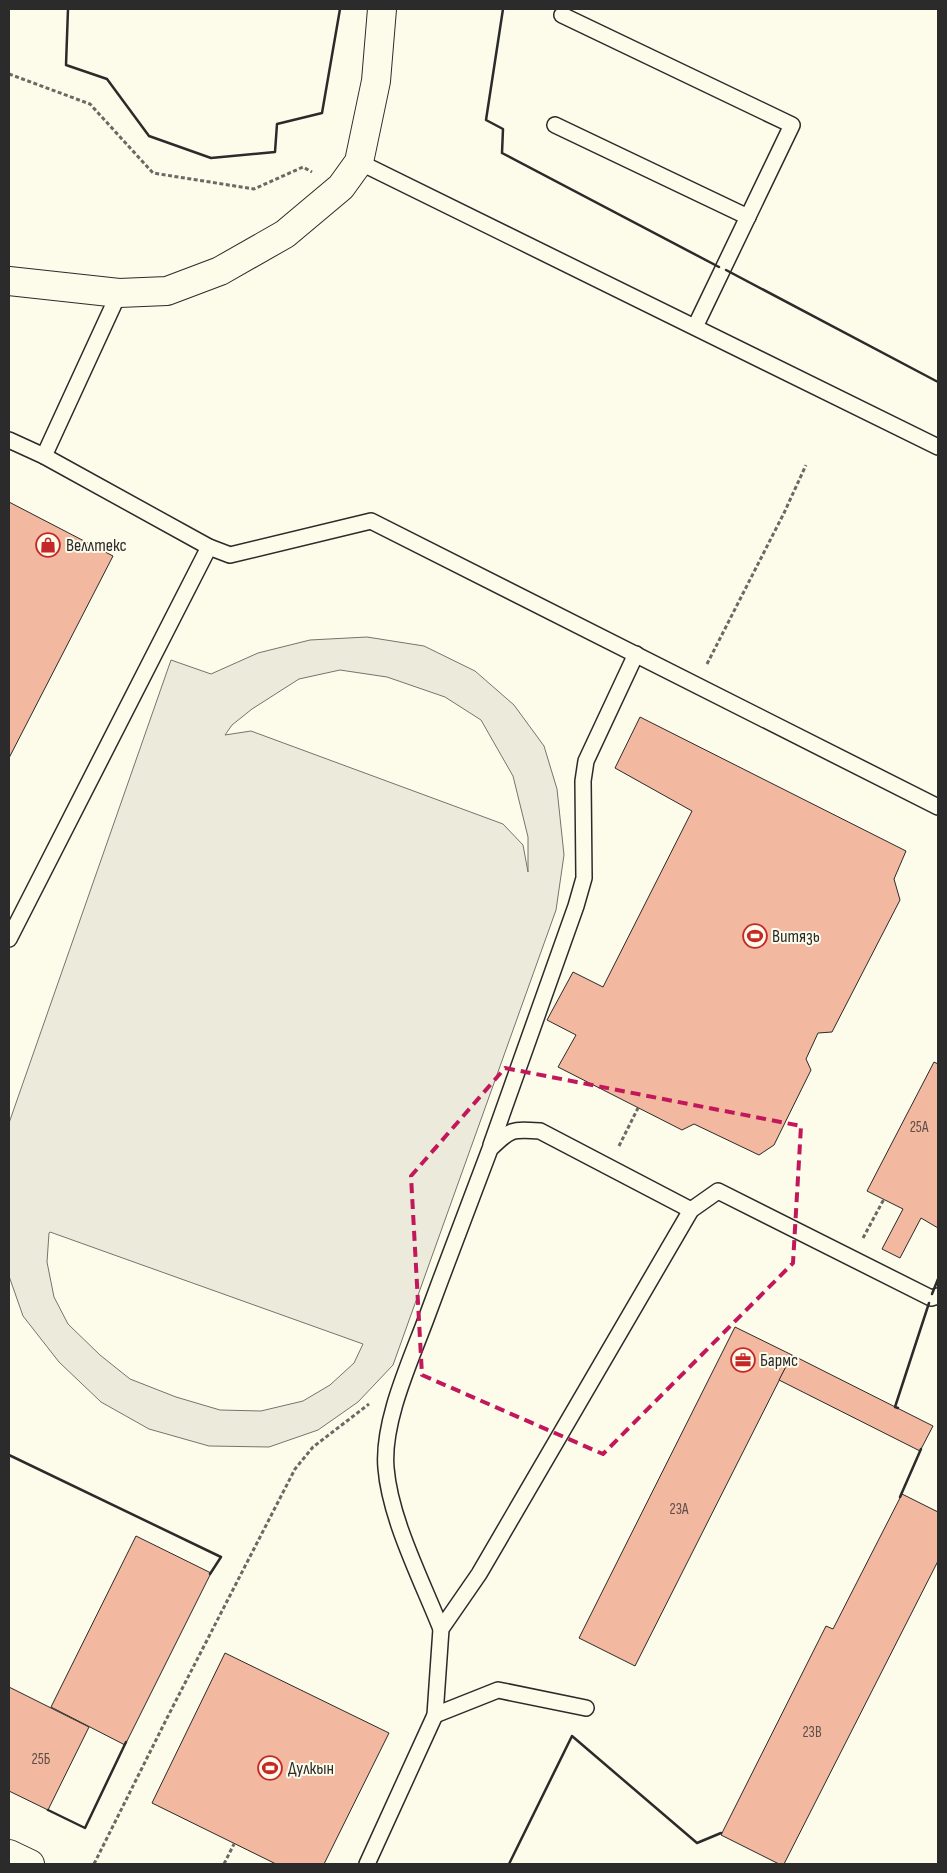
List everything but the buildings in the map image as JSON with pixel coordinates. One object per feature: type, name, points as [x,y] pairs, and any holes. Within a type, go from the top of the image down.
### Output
[{"type":"street","points":[[9,281],[119,293],[167,291],[220,271],[285,234],[341,187],[359,162],[376,81],[382,9]]},
{"type":"street","points":[[9,1854],[30,1864]]},
{"type":"lane","points":[[562,15],[792,125],[696,327]]},
{"type":"lane","points":[[555,124],[748,217]]},
{"type":"lane","points":[[359,162],[938,447]]},
{"type":"lane","points":[[44,456],[119,293]]},
{"type":"lane","points":[[9,440],[44,456],[209,547],[230,556],[371,521],[938,807]]},
{"type":"lane","points":[[9,939],[209,547]]},
{"type":"lane","points":[[367,1864],[436,1715],[441,1629],[400,1527],[389,1490],[386,1445],[402,1382],[490,1149],[576,906],[584,878],[583,781],[586,761],[636,654]]},
{"type":"lane","points":[[490,1149],[506,1132],[540,1131],[691,1210]]},
{"type":"lane","points":[[441,1629],[479,1574],[691,1210],[718,1190],[930,1298],[938,1296]]},
{"type":"lane","points":[[436,1715],[498,1690],[586,1708]]},
{"type":"path","points":[[9,74],[90,104],[153,173],[254,189],[304,167],[341,187]]},
{"type":"path","points":[[696,685],[784,513],[806,465]]},
{"type":"path","points":[[608,1166],[638,1108]]},
{"type":"path","points":[[853,1259],[884,1199]]},
{"type":"path","points":[[94,1864],[166,1718],[295,1469],[314,1447],[360,1410],[402,1382]]},
{"type":"path","points":[[224,1864],[234,1844]]},
{"type":"highlighted area","points":[[505,1068],[801,1126],[793,1263],[603,1454],[422,1375],[411,1176]]},
{"type":"shaded area","points":[[367,637],[424,646],[475,671],[514,705],[544,746],[557,789],[564,855],[556,910],[393,1365],[358,1402],[318,1430],[269,1447],[209,1446],[149,1429],[101,1402],[59,1362],[23,1316],[9,1276],[9,1123],[171,660],[211,674],[258,653],[310,640]],"holes":[[[340,670],[387,677],[445,697],[481,720],[513,776],[528,837],[528,872],[523,845],[503,824],[251,731],[225,735],[232,725],[252,709],[299,679]],[[50,1232],[363,1344],[354,1363],[330,1385],[303,1401],[261,1411],[220,1410],[176,1397],[130,1379],[100,1355],[68,1324],[54,1297],[47,1262]]]},
{"type":"wall","points":[[68,9],[66,65],[107,79],[149,136],[211,158],[275,152],[277,124],[322,113],[340,9]]},
{"type":"wall","points":[[503,9],[486,120],[503,129],[502,153],[719,267]]},
{"type":"wall","points":[[726,270],[938,382]]},
{"type":"wall","points":[[932,1294],[938,1279]]},
{"type":"wall","points":[[898,1408],[895,1407],[929,1303]]},
{"type":"wall","points":[[900,1497],[921,1449]]},
{"type":"wall","points":[[9,1455],[221,1557],[210,1574]]},
{"type":"wall","points":[[509,1864],[572,1736],[697,1843],[721,1833]]},
{"type":"wall","points":[[48,1810],[85,1828],[126,1742]]},
{"type":"place","name":"Веллтекс","points":[[48,545]]},
{"type":"place","name":"Витязь","points":[[755,936]]},
{"type":"place","name":"Бармс","points":[[743,1360]]},
{"type":"place","name":"Дулкын","points":[[270,1768]]}]
